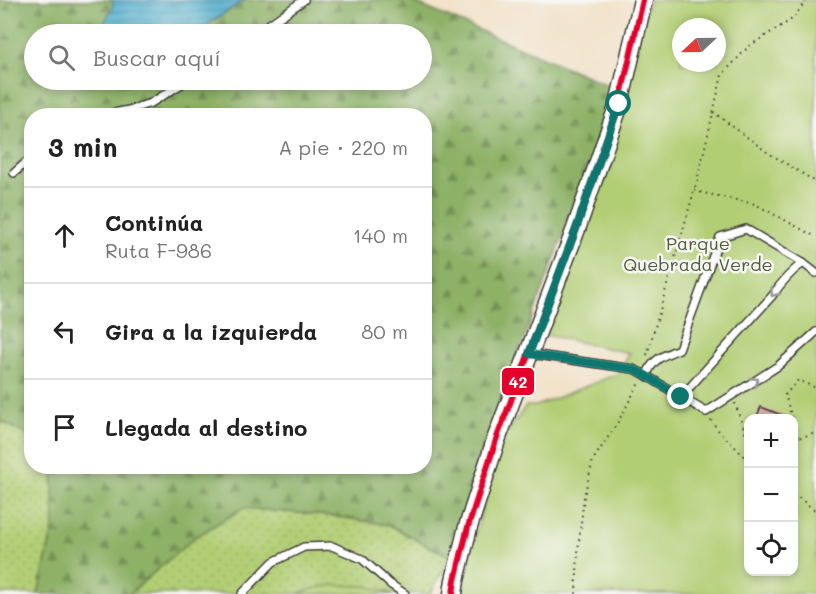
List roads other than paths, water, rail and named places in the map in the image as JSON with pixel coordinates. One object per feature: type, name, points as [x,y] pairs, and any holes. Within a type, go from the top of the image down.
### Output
[{"type":"main road","points":[[453,594],[468,526],[496,440],[576,229],[619,104],[644,0]]},
{"type":"lane","points":[[269,24],[304,0]]},
{"type":"lane","points":[[135,108],[151,103],[172,90]]},
{"type":"lane","points":[[14,173],[24,164]]},
{"type":"lane","points":[[645,374],[656,359],[679,349],[720,237],[746,229],[816,273]]},
{"type":"lane","points":[[681,397],[787,276],[803,263]]},
{"type":"lane","points":[[529,354],[633,369],[706,412],[778,366],[816,332]]},
{"type":"lane","points":[[242,594],[273,562],[304,547],[332,546],[362,559],[405,594]]},
{"type":"water","points":[[112,0],[245,0],[208,24],[103,24],[113,6]]},
{"type":"park label","name":"Parque Quebrada Verde","points":[[698,254]]}]
